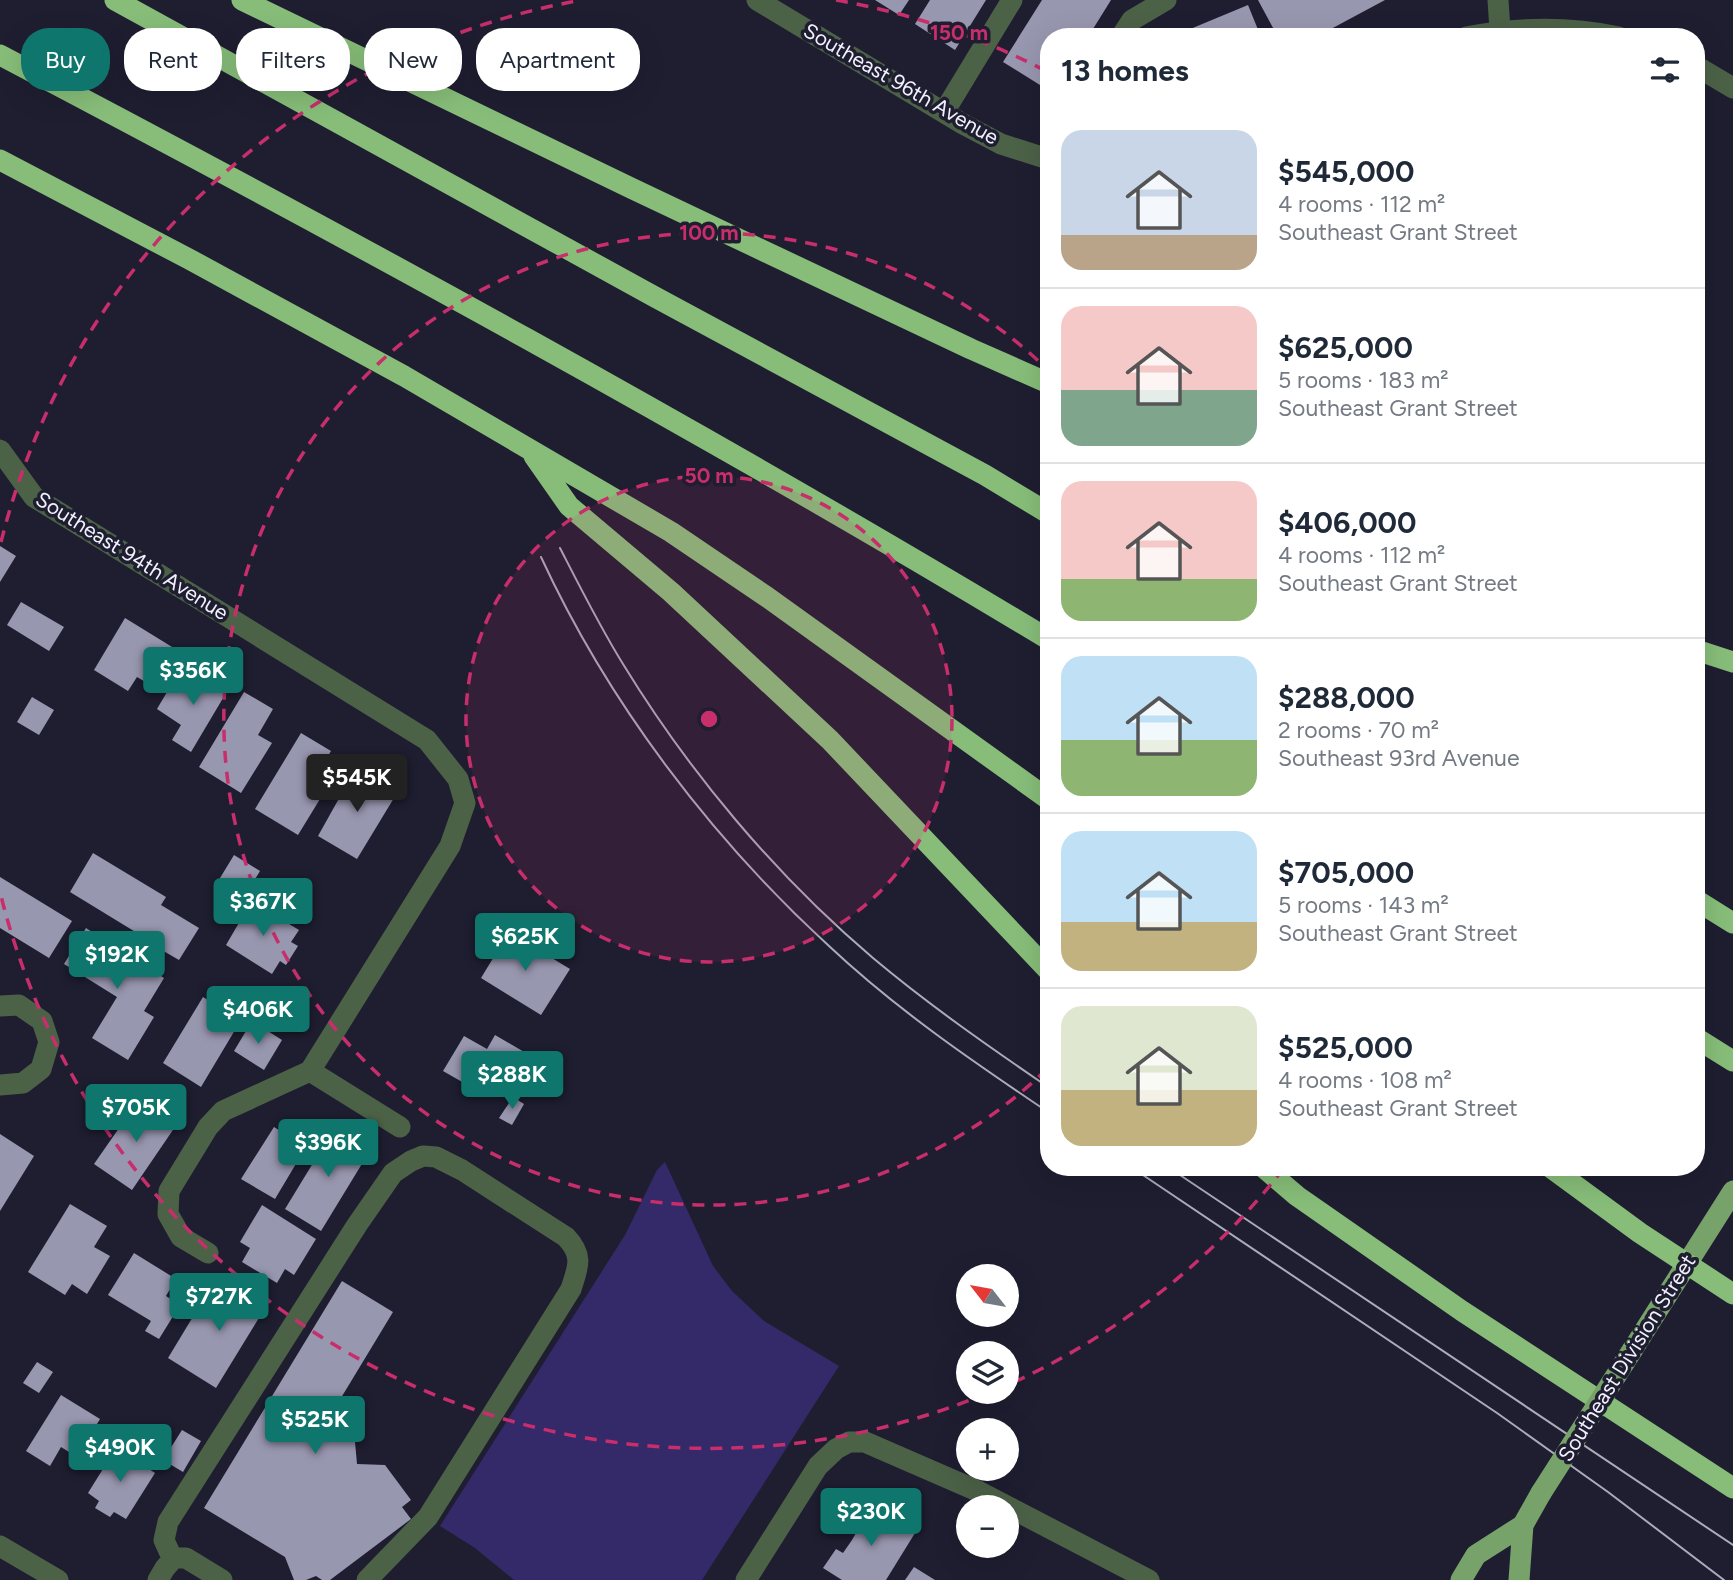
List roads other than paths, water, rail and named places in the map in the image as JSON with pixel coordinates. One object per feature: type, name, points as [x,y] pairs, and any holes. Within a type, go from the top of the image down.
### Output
[{"type":"highway","points":[[115,0],[985,475],[1040,508]]},
{"type":"highway","points":[[242,0],[695,218],[1040,379]]},
{"type":"highway","points":[[0,55],[343,238],[733,454],[1040,634]]},
{"type":"highway","points":[[0,160],[404,376],[682,539],[778,604],[1040,793]]},
{"type":"highway","points":[[531,451],[569,506],[671,592],[830,740],[1040,962]]},
{"type":"highway","points":[[1705,653],[1733,662]]},
{"type":"highway","points":[[1705,906],[1731,922]]},
{"type":"highway","points":[[1705,1044],[1733,1061]]},
{"type":"highway","points":[[1274,1176],[1297,1196],[1462,1311],[1733,1488]]},
{"type":"highway","points":[[1562,1176],[1628,1225],[1733,1294]]},
{"type":"main road","name":"Southeast Division Street","points":[[1519,1580],[1523,1525],[1733,1191]]},
{"type":"main road","name":"Southeast Division Street","points":[[1461,1580],[1476,1555],[1523,1525]]},
{"type":"street","name":"Southeast 96th Avenue","points":[[757,0],[787,7],[944,112],[1001,144],[1040,155]]},
{"type":"street","points":[[944,112],[1013,0]]},
{"type":"street","points":[[1127,28],[1132,20],[1166,0]]},
{"type":"street","points":[[1498,0],[1500,28]]},
{"type":"street","points":[[1705,71],[1733,88]]},
{"type":"street","name":"Southeast 94th Avenue","points":[[0,450],[34,497],[427,740],[458,779],[465,803],[450,846],[310,1071]]},
{"type":"street","points":[[0,1006],[19,1005],[42,1021],[50,1042],[41,1069],[23,1083],[0,1085]]},
{"type":"street","points":[[208,1253],[181,1237],[168,1214],[169,1191],[208,1127],[223,1111],[310,1071],[400,1126]]},
{"type":"street","points":[[173,1560],[164,1540],[169,1522],[357,1225],[393,1173],[423,1156],[436,1157],[462,1170],[566,1237],[575,1246],[580,1263],[571,1289],[428,1517],[368,1580]]},
{"type":"street","points":[[746,1580],[818,1466],[836,1449],[849,1442],[865,1442],[981,1492],[1149,1580]]},
{"type":"street","points":[[0,1546],[58,1580]]},
{"type":"street","points":[[158,1580],[164,1568],[173,1560],[186,1558],[222,1580]]},
{"type":"tram line","points":[[560,548],[623,664],[676,744],[736,821],[802,893],[873,958],[937,1009],[1040,1082]]},
{"type":"tram line","points":[[541,557],[568,611],[630,715],[704,814],[744,860],[785,904],[881,991],[963,1054],[1040,1107]]},
{"type":"tram line","points":[[1144,1176],[1497,1413],[1608,1492],[1724,1580]]},
{"type":"tram line","points":[[1181,1176],[1733,1545]]}]
